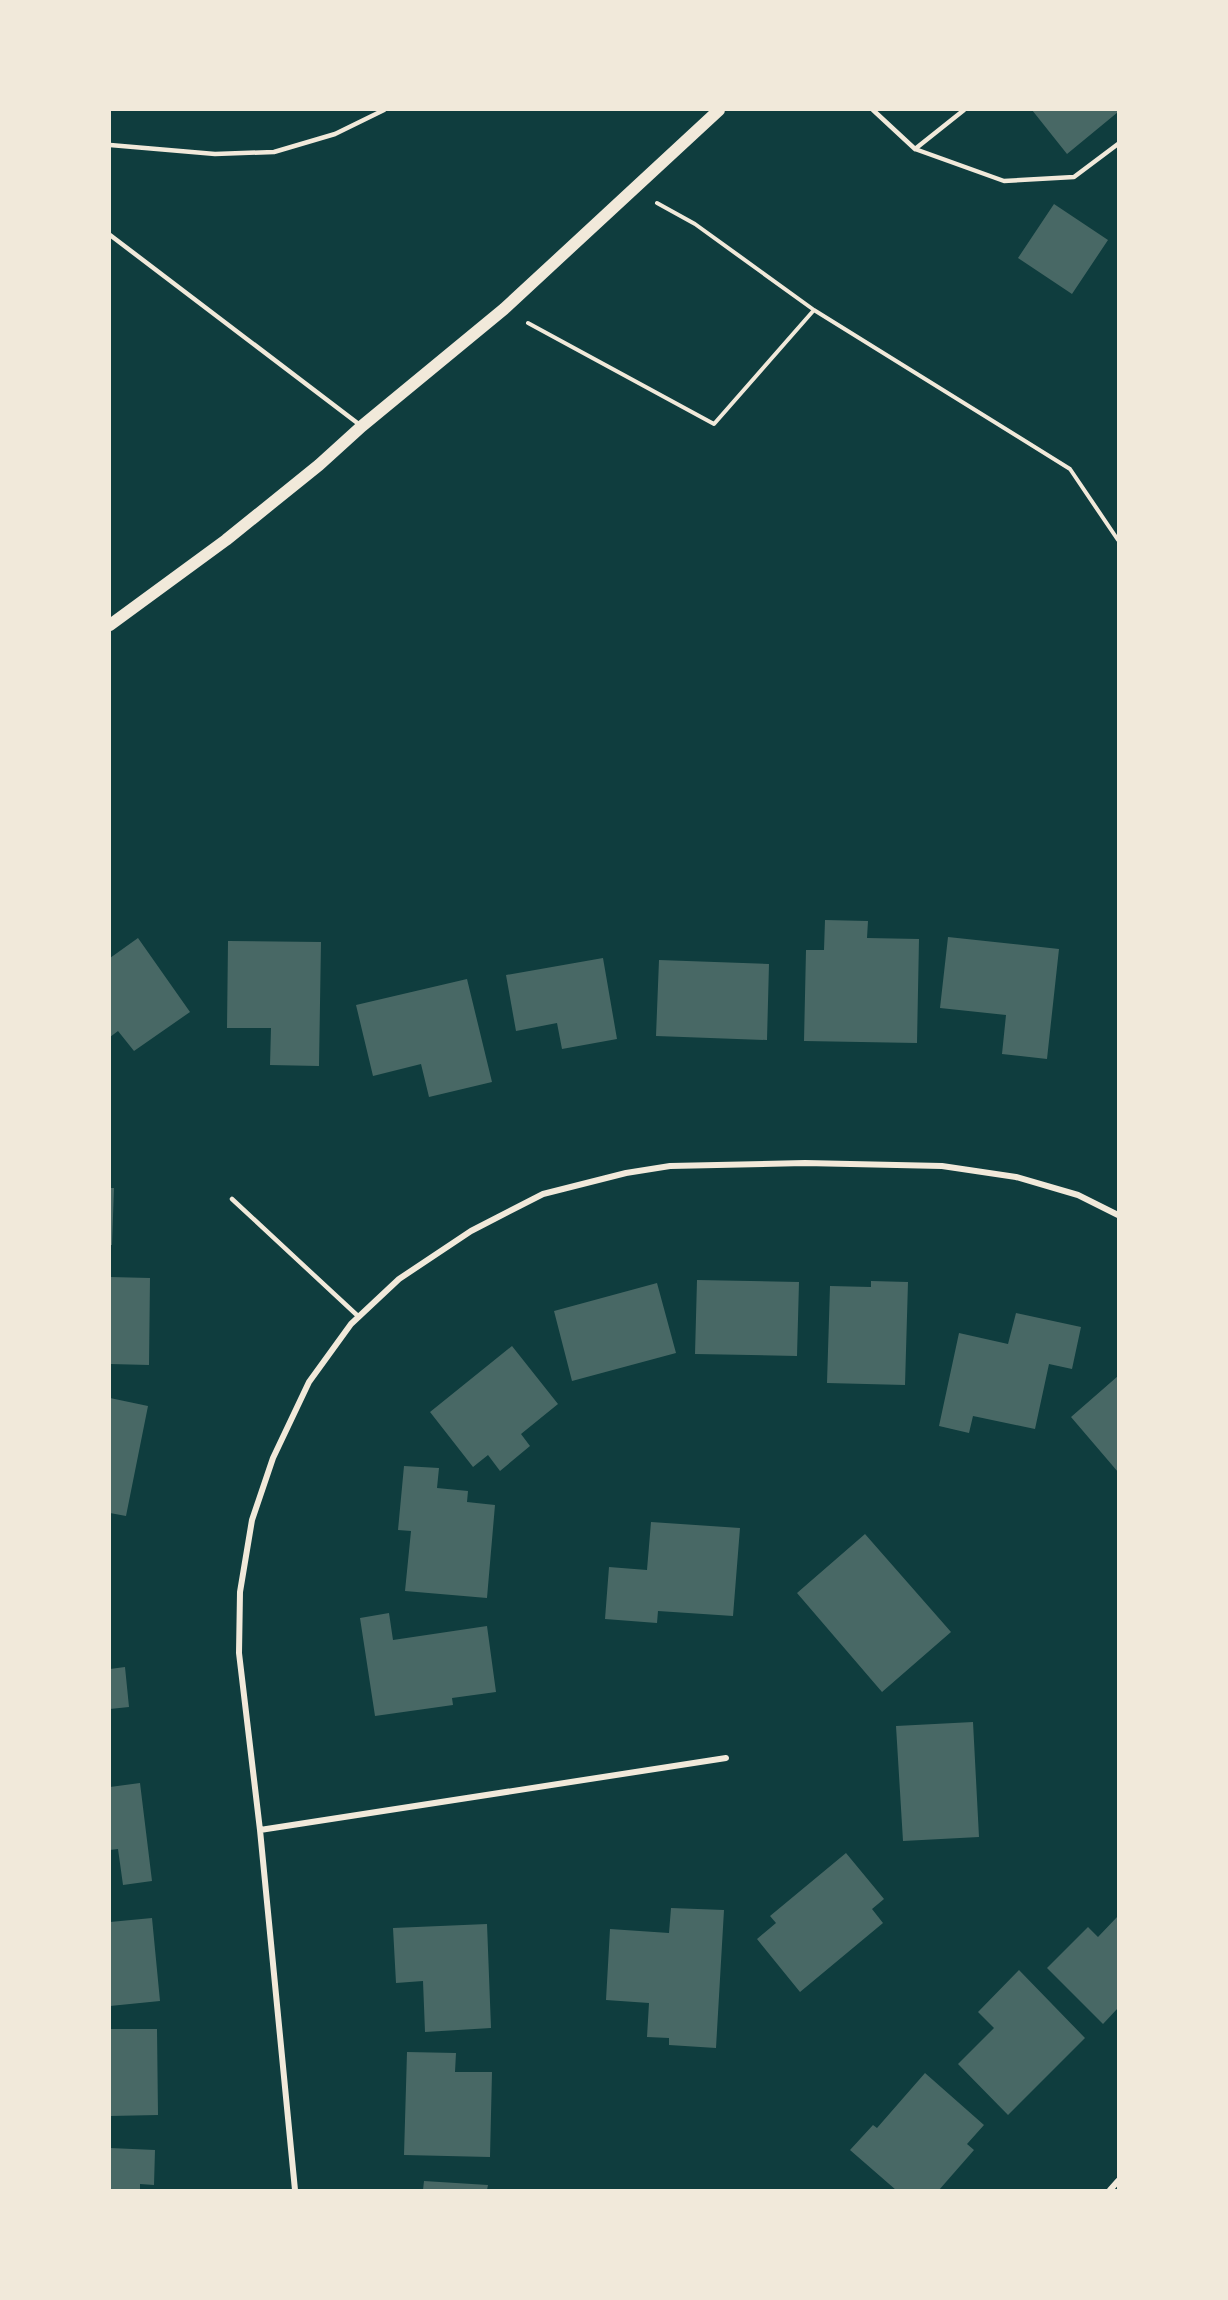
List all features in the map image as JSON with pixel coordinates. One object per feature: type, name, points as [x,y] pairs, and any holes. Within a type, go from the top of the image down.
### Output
[{"type":"main road","points":[[110,625],[226,540],[504,309],[719,110]]},
{"type":"street","points":[[295,2190],[260,1830],[238,1653],[240,1592],[252,1520],[273,1458],[309,1382],[351,1324],[399,1279],[471,1231],[543,1194],[626,1173],[670,1166],[805,1163],[942,1166],[1016,1177],[1078,1195],[1119,1215]]},
{"type":"street","points":[[260,1830],[726,1758]]},
{"type":"street","points":[[1110,2190],[1119,2181]]},
{"type":"lane","points":[[110,145],[216,154],[274,152],[335,134],[384,110]]},
{"type":"lane","points":[[873,110],[915,149],[1004,181],[1074,177],[1119,144]]},
{"type":"lane","points":[[915,149],[964,110]]},
{"type":"lane","points":[[110,235],[362,426]]},
{"type":"lane","points":[[232,1198],[359,1317]]},
{"type":"path","points":[[632,190],[695,224],[814,310],[1070,468],[1119,540]]},
{"type":"path","points":[[504,309],[714,424],[814,310]]},
{"type":"building","points":[[1032,110],[1118,110],[1118,112],[1067,154]]},
{"type":"building","points":[[1054,204],[1108,240],[1072,294],[1018,258]]},
{"type":"building","points":[[825,920],[868,921],[867,938],[919,939],[917,1043],[804,1041],[806,950],[824,950]]},
{"type":"building","points":[[948,937],[1059,949],[1047,1059],[1002,1054],[1006,1015],[940,1008]]},
{"type":"building","points":[[138,938],[190,1012],[134,1051],[118,1031],[110,1037],[110,958]]},
{"type":"building","points":[[228,941],[321,942],[319,1066],[270,1065],[271,1028],[227,1028]]},
{"type":"building","points":[[603,958],[617,1039],[562,1049],[557,1023],[516,1031],[506,975]]},
{"type":"building","points":[[659,960],[769,964],[767,1040],[656,1036]]},
{"type":"building","points":[[467,979],[492,1082],[429,1097],[421,1064],[373,1076],[356,1005]]},
{"type":"building","points":[[110,1188],[114,1188],[112,1245],[110,1245]]},
{"type":"building","points":[[110,1277],[150,1278],[149,1365],[110,1364]]},
{"type":"building","points":[[697,1280],[799,1282],[797,1356],[695,1354]]},
{"type":"building","points":[[871,1281],[908,1282],[905,1385],[827,1383],[830,1286],[871,1287]]},
{"type":"building","points":[[657,1283],[676,1353],[572,1381],[554,1311]]},
{"type":"building","points":[[1016,1313],[1081,1327],[1072,1369],[1049,1364],[1035,1429],[973,1416],[969,1433],[939,1426],[959,1333],[1008,1344]]},
{"type":"building","points":[[512,1346],[558,1404],[521,1434],[530,1446],[500,1471],[488,1455],[473,1467],[430,1412]]},
{"type":"building","points":[[1118,1376],[1118,1472],[1071,1417]]},
{"type":"building","points":[[110,1398],[148,1406],[126,1516],[110,1513]]},
{"type":"building","points":[[404,1466],[439,1468],[437,1488],[468,1491],[467,1502],[495,1505],[487,1598],[405,1591],[411,1531],[398,1530]]},
{"type":"building","points":[[651,1522],[740,1528],[733,1616],[658,1611],[657,1623],[605,1619],[609,1567],[647,1570]]},
{"type":"building","points":[[865,1534],[951,1632],[882,1692],[797,1593]]},
{"type":"building","points":[[389,1613],[393,1640],[487,1626],[496,1692],[452,1698],[453,1705],[375,1716],[360,1618]]},
{"type":"building","points":[[125,1667],[129,1707],[110,1709],[110,1669]]},
{"type":"building","points":[[973,1722],[979,1837],[903,1841],[896,1726]]},
{"type":"building","points":[[140,1783],[152,1881],[123,1885],[118,1849],[110,1850],[110,1787]]},
{"type":"building","points":[[846,1853],[884,1899],[872,1909],[883,1923],[800,1992],[757,1939],[776,1923],[770,1916]]},
{"type":"building","points":[[671,1908],[724,1910],[716,2048],[669,2045],[669,2038],[647,2037],[649,2003],[606,2000],[610,1929],[669,1933]]},
{"type":"building","points":[[1118,1916],[1118,2008],[1103,2024],[1047,1968],[1088,1927],[1098,1937]]},
{"type":"building","points":[[152,1918],[160,2001],[110,2006],[110,1922]]},
{"type":"building","points":[[487,1924],[491,2028],[425,2032],[423,1981],[396,1983],[393,1928]]},
{"type":"building","points":[[1019,1970],[1085,2038],[1008,2115],[958,2064],[994,2028],[978,2012]]},
{"type":"building","points":[[110,2029],[157,2029],[158,2115],[110,2116]]},
{"type":"building","points":[[407,2052],[456,2053],[455,2072],[492,2072],[490,2157],[404,2155]]},
{"type":"building","points":[[925,2073],[984,2125],[967,2144],[974,2150],[939,2190],[896,2190],[850,2150],[873,2125],[877,2128]]},
{"type":"building","points":[[110,2148],[155,2150],[154,2185],[140,2184],[140,2190],[110,2190]]},
{"type":"building","points":[[424,2181],[488,2185],[487,2190],[423,2190]]}]
